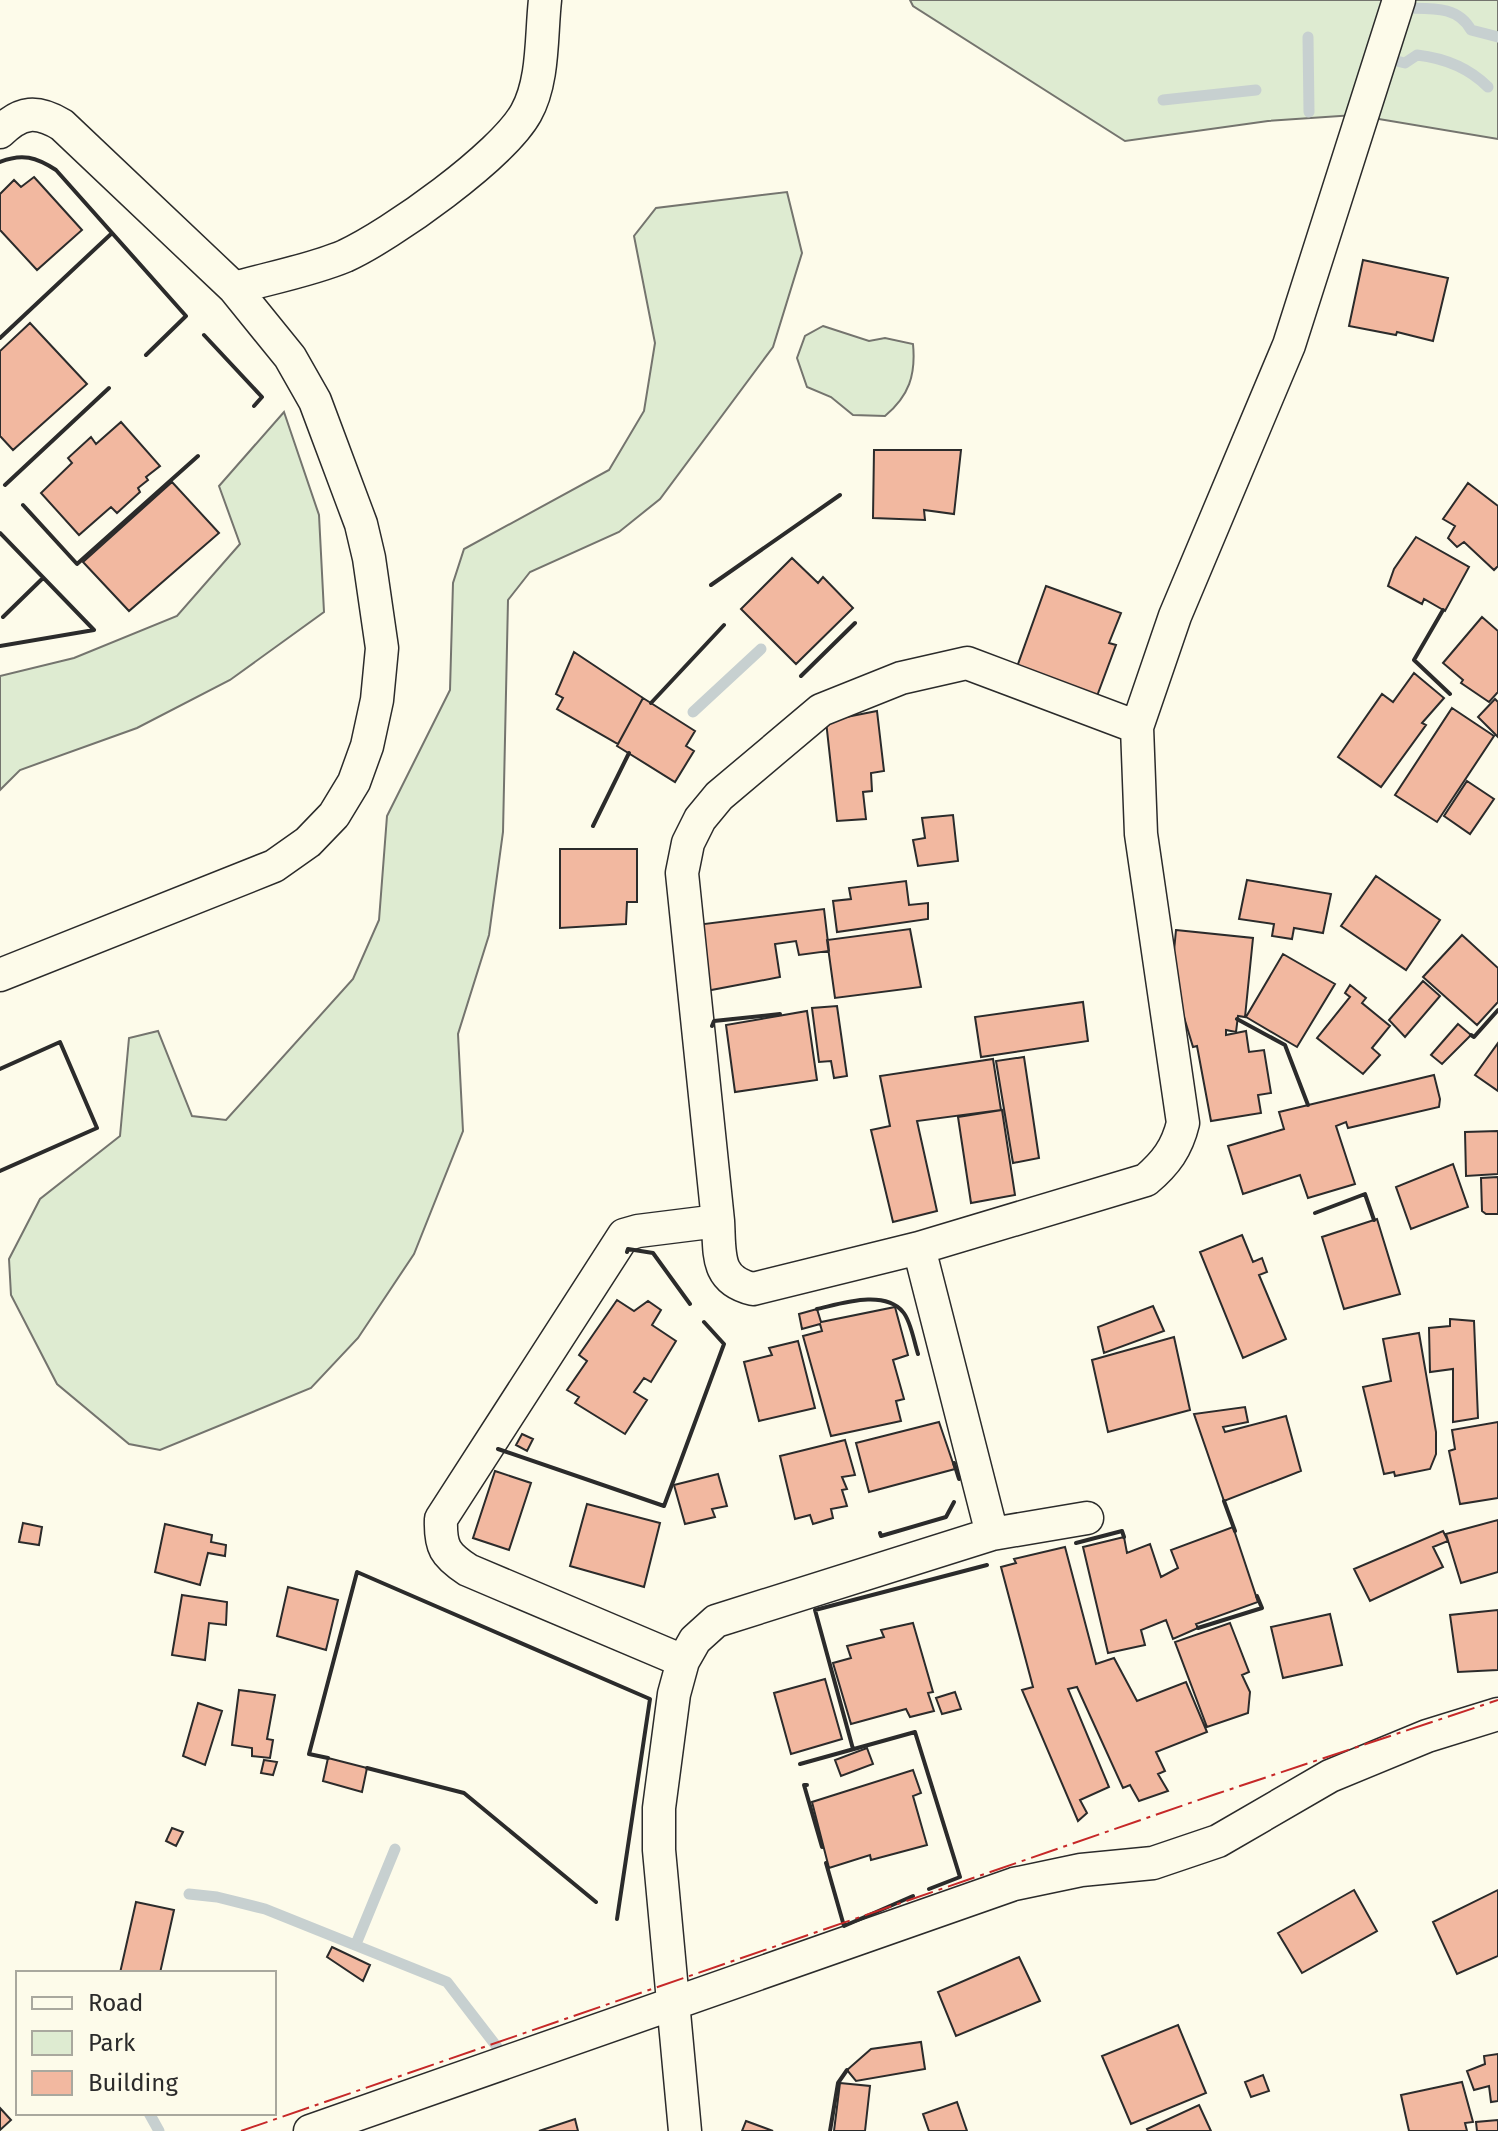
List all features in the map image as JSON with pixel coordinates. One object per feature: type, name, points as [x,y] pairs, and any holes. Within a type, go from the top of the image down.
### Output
[{"type":"street","points":[[234,288],[344,256],[399,226],[496,150],[526,113],[536,89],[545,0]]},
{"type":"street","points":[[1137,727],[967,663],[940,668],[901,678],[821,710],[719,796],[700,819],[688,843],[682,873],[720,1263],[738,1286],[753,1289],[919,1248],[1146,1180],[1178,1146],[1183,1123],[1141,834],[1137,727],[1175,616],[1289,345],[1399,0]]},
{"type":"street","points":[[0,132],[26,114],[46,115],[62,125],[234,288],[290,357],[315,401],[361,524],[382,648],[377,700],[367,746],[354,782],[334,815],[308,842],[274,866],[0,975]]},
{"type":"street","points":[[683,1661],[468,1570],[449,1558],[440,1538],[441,1519],[624,1235],[718,1221]]},
{"type":"street","points":[[919,1248],[992,1534]]},
{"type":"street","points":[[685,2131],[659,1850],[659,1808],[674,1694],[683,1661],[695,1640],[716,1621],[992,1534],[1087,1518]]},
{"type":"street","points":[[310,2131],[1014,1884],[1081,1870],[1153,1863],[1218,1841],[1330,1776],[1427,1736],[1498,1714]]},
{"type":"green space","points":[[910,0],[1498,0],[1498,139],[1355,115],[1268,121],[1125,141],[913,6]]},
{"type":"green space","points":[[787,192],[802,253],[773,347],[660,499],[619,532],[530,572],[508,600],[503,832],[489,935],[458,1034],[463,1131],[414,1254],[358,1338],[311,1388],[160,1450],[129,1444],[57,1384],[11,1295],[9,1259],[40,1199],[120,1136],[129,1038],[158,1031],[192,1116],[226,1120],[353,979],[379,920],[387,816],[450,690],[453,583],[464,549],[609,470],[644,411],[655,343],[634,236],[656,208]]},
{"type":"green space","points":[[823,326],[869,341],[885,338],[913,344],[909,384],[900,401],[885,416],[853,415],[831,397],[807,387],[797,358],[805,336]]},
{"type":"green space","points":[[284,412],[319,515],[324,612],[230,680],[137,728],[20,770],[0,790],[0,676],[74,658],[177,616],[240,544],[219,486]]},
{"type":"building","points":[[34,177],[82,230],[37,270],[0,230],[0,194],[14,180],[21,187]]},
{"type":"building","points":[[1363,260],[1448,278],[1433,341],[1397,332],[1396,335],[1349,326]]},
{"type":"building","points":[[30,323],[87,384],[13,450],[0,436],[0,351]]},
{"type":"building","points":[[121,422],[160,466],[146,477],[148,480],[138,488],[140,492],[117,513],[111,507],[79,535],[41,493],[72,463],[68,458],[91,437],[96,444]]},
{"type":"building","points":[[874,450],[961,450],[954,514],[924,510],[925,520],[873,518]]},
{"type":"building","points":[[172,482],[219,533],[129,611],[83,562]]},
{"type":"building","points":[[1468,483],[1498,506],[1498,566],[1494,570],[1464,542],[1457,547],[1448,538],[1455,526],[1443,519]]},
{"type":"building","points":[[1416,537],[1469,567],[1445,611],[1424,599],[1422,604],[1388,586],[1394,569]]},
{"type":"building","points":[[792,558],[818,583],[823,577],[853,608],[796,664],[741,609]]},
{"type":"building","points":[[1046,586],[1121,613],[1109,643],[1116,645],[1097,696],[1017,667]]},
{"type":"building","points":[[1482,617],[1498,631],[1498,692],[1489,702],[1461,683],[1463,680],[1443,663]]},
{"type":"building","points":[[574,652],[643,698],[618,744],[557,709],[563,698],[556,694]]},
{"type":"building","points":[[1414,673],[1444,698],[1422,723],[1426,725],[1381,787],[1338,757],[1382,694],[1393,702]]},
{"type":"building","points":[[643,698],[695,731],[686,746],[694,751],[675,782],[617,746]]},
{"type":"building","points":[[1495,699],[1498,702],[1498,737],[1478,717]]},
{"type":"building","points":[[1452,708],[1494,736],[1437,822],[1395,795]]},
{"type":"building","points":[[877,711],[884,771],[871,773],[872,791],[863,792],[866,819],[837,821],[826,721]]},
{"type":"building","points":[[1467,781],[1494,799],[1470,834],[1444,816]]},
{"type":"building","points":[[953,815],[958,861],[918,866],[913,840],[925,838],[922,818]]},
{"type":"building","points":[[560,849],[637,849],[637,902],[627,902],[626,924],[560,928]]},
{"type":"building","points":[[1376,876],[1440,920],[1406,970],[1341,926]]},
{"type":"building","points":[[1247,880],[1331,894],[1323,933],[1294,928],[1292,939],[1272,936],[1274,924],[1239,919]]},
{"type":"building","points":[[906,881],[909,905],[928,903],[928,919],[837,932],[833,901],[851,899],[849,888]]},
{"type":"building","points":[[824,909],[829,951],[799,955],[796,941],[775,944],[780,977],[706,991],[696,925]]},
{"type":"building","points":[[910,929],[921,987],[835,998],[827,940]]},
{"type":"building","points":[[1176,930],[1253,938],[1245,1017],[1238,1016],[1236,1032],[1226,1030],[1226,1035],[1246,1031],[1249,1052],[1264,1050],[1271,1093],[1258,1095],[1261,1113],[1211,1121],[1197,1046],[1193,1047],[1180,1004],[1174,951]]},
{"type":"building","points":[[1462,935],[1498,968],[1498,1002],[1477,1025],[1423,977]]},
{"type":"building","points":[[1283,954],[1335,984],[1297,1047],[1246,1017]]},
{"type":"building","points":[[1423,981],[1440,996],[1405,1037],[1389,1020]]},
{"type":"building","points":[[1350,985],[1366,998],[1362,1003],[1390,1026],[1372,1048],[1380,1055],[1363,1074],[1317,1038],[1350,997],[1345,993]]},
{"type":"building","points":[[1083,1002],[1088,1041],[981,1057],[975,1017]]},
{"type":"building","points":[[837,1006],[847,1076],[834,1078],[831,1061],[819,1062],[812,1008]]},
{"type":"building","points":[[807,1011],[817,1080],[735,1092],[726,1025]]},
{"type":"building","points":[[1458,1024],[1471,1035],[1442,1064],[1431,1055]]},
{"type":"building","points":[[1498,1043],[1498,1091],[1475,1075]]},
{"type":"building","points":[[1024,1057],[1039,1158],[1013,1163],[996,1061]]},
{"type":"building","points":[[993,1059],[1001,1110],[917,1121],[937,1211],[893,1222],[871,1130],[890,1126],[880,1076]]},
{"type":"building","points":[[1434,1075],[1439,1107],[1348,1128],[1346,1122],[1336,1126],[1355,1184],[1308,1198],[1300,1175],[1243,1194],[1228,1146],[1284,1129],[1279,1112]]},
{"type":"building","points":[[1002,1110],[1015,1195],[971,1203],[958,1117]]},
{"type":"building","points":[[1498,1131],[1498,1174],[1466,1176],[1465,1132]]},
{"type":"building","points":[[1453,1164],[1468,1207],[1411,1229],[1396,1187]]},
{"type":"building","points":[[1498,1177],[1498,1214],[1486,1214],[1482,1211],[1481,1178]]},
{"type":"building","points":[[1377,1219],[1400,1294],[1344,1309],[1322,1237]]},
{"type":"building","points":[[1242,1235],[1253,1262],[1262,1258],[1267,1272],[1259,1275],[1286,1339],[1243,1358],[1200,1252]]},
{"type":"building","points":[[617,1300],[634,1311],[648,1301],[661,1310],[652,1325],[676,1341],[651,1382],[644,1378],[634,1392],[647,1400],[625,1434],[575,1403],[579,1397],[567,1390],[587,1361],[579,1355]]},
{"type":"building","points":[[1153,1306],[1164,1331],[1104,1353],[1098,1327]]},
{"type":"building","points":[[895,1307],[908,1355],[893,1360],[904,1399],[896,1401],[901,1421],[831,1436],[803,1336],[822,1331],[820,1324],[802,1329],[799,1314],[817,1309],[821,1322]]},
{"type":"building","points":[[1450,1319],[1474,1321],[1478,1418],[1453,1422],[1453,1369],[1430,1372],[1429,1328],[1450,1326]]},
{"type":"building","points":[[1419,1333],[1436,1432],[1436,1454],[1430,1469],[1395,1476],[1394,1472],[1384,1474],[1363,1387],[1391,1381],[1383,1339]]},
{"type":"building","points":[[1174,1337],[1190,1410],[1108,1432],[1092,1360]]},
{"type":"building","points":[[798,1341],[815,1408],[759,1421],[744,1362],[772,1355],[769,1348]]},
{"type":"building","points":[[1245,1407],[1248,1422],[1223,1427],[1225,1432],[1286,1416],[1301,1471],[1224,1501],[1194,1414]]},
{"type":"building","points":[[939,1422],[955,1469],[869,1492],[856,1443]]},
{"type":"building","points":[[1498,1422],[1498,1498],[1460,1504],[1449,1451],[1455,1449],[1452,1430]]},
{"type":"building","points":[[522,1434],[533,1439],[527,1451],[516,1445]]},
{"type":"building","points":[[845,1440],[855,1475],[842,1477],[847,1489],[842,1490],[847,1506],[831,1509],[833,1518],[813,1524],[810,1515],[795,1519],[780,1456]]},
{"type":"building","points":[[495,1471],[531,1483],[509,1550],[473,1538]]},
{"type":"building","points":[[718,1474],[727,1506],[712,1509],[715,1517],[685,1524],[674,1485]]},
{"type":"building","points":[[587,1504],[660,1523],[644,1587],[570,1566]]},
{"type":"building","points":[[1498,1520],[1498,1572],[1461,1583],[1446,1534]]},
{"type":"building","points":[[23,1523],[42,1527],[39,1545],[19,1542]]},
{"type":"building","points":[[165,1524],[212,1535],[211,1542],[226,1545],[225,1556],[208,1553],[200,1585],[155,1572]]},
{"type":"building","points":[[1233,1527],[1258,1602],[1196,1624],[1198,1628],[1173,1639],[1166,1620],[1141,1630],[1145,1645],[1108,1653],[1083,1547],[1124,1537],[1127,1553],[1150,1544],[1161,1577],[1178,1568],[1171,1550]]},
{"type":"building","points":[[1443,1531],[1448,1541],[1433,1547],[1443,1567],[1370,1601],[1354,1569]]},
{"type":"building","points":[[1065,1547],[1096,1664],[1114,1658],[1137,1701],[1186,1682],[1207,1732],[1156,1752],[1165,1771],[1158,1774],[1168,1791],[1139,1801],[1130,1785],[1123,1788],[1077,1687],[1068,1689],[1109,1787],[1080,1800],[1087,1813],[1078,1821],[1022,1690],[1033,1687],[1001,1567],[1016,1563],[1014,1559]]},
{"type":"building","points":[[288,1587],[338,1600],[326,1650],[277,1636]]},
{"type":"building","points":[[182,1595],[227,1602],[226,1625],[209,1623],[205,1660],[172,1655]]},
{"type":"building","points":[[1498,1610],[1498,1670],[1458,1672],[1450,1615]]},
{"type":"building","points":[[1330,1614],[1342,1665],[1283,1678],[1271,1627]]},
{"type":"building","points":[[913,1623],[933,1692],[928,1693],[934,1711],[910,1717],[906,1709],[851,1724],[833,1663],[851,1658],[847,1646],[884,1637],[881,1630]]},
{"type":"building","points":[[1230,1623],[1249,1672],[1242,1675],[1250,1692],[1248,1713],[1207,1727],[1175,1642]]},
{"type":"building","points":[[825,1679],[842,1739],[791,1754],[774,1693]]},
{"type":"building","points":[[239,1690],[275,1695],[267,1739],[273,1740],[270,1758],[252,1756],[252,1748],[232,1745]]},
{"type":"building","points":[[955,1692],[961,1709],[942,1714],[936,1698]]},
{"type":"building","points":[[198,1703],[222,1711],[205,1765],[183,1756]]},
{"type":"building","points":[[867,1748],[873,1764],[841,1776],[835,1760]]},
{"type":"building","points":[[328,1758],[367,1768],[362,1792],[323,1781]]},
{"type":"building","points":[[264,1760],[277,1762],[273,1775],[261,1773]]},
{"type":"building","points":[[913,1770],[921,1793],[913,1796],[927,1845],[871,1860],[870,1855],[829,1868],[812,1802]]},
{"type":"building","points":[[172,1828],[183,1832],[176,1846],[166,1841]]},
{"type":"building","points":[[1354,1890],[1377,1931],[1302,1973],[1278,1933]]},
{"type":"building","points":[[1498,1890],[1498,1956],[1457,1974],[1433,1922]]},
{"type":"building","points":[[136,1902],[174,1910],[160,1971],[120,1971]]},
{"type":"building","points":[[332,1947],[370,1965],[363,1981],[327,1957]]},
{"type":"building","points":[[1019,1957],[1040,2001],[956,2036],[938,1992]]},
{"type":"building","points":[[1178,2025],[1206,2093],[1131,2124],[1102,2056]]},
{"type":"building","points":[[921,2042],[925,2069],[856,2081],[847,2070],[871,2049]]},
{"type":"building","points":[[1498,2054],[1498,2101],[1491,2102],[1489,2086],[1474,2090],[1467,2071],[1485,2064],[1484,2056]]},
{"type":"building","points":[[1263,2075],[1269,2091],[1251,2097],[1245,2082]]},
{"type":"building","points":[[1462,2082],[1473,2122],[1465,2123],[1467,2131],[1409,2131],[1401,2095]]},
{"type":"building","points":[[840,2083],[870,2086],[865,2131],[834,2131]]},
{"type":"building","points":[[957,2102],[967,2131],[929,2131],[923,2114]]},
{"type":"building","points":[[1199,2105],[1211,2131],[1147,2129]]},
{"type":"building","points":[[0,2108],[11,2120],[0,2130]]},
{"type":"building","points":[[575,2119],[578,2131],[539,2131]]},
{"type":"building","points":[[1498,2120],[1498,2131],[1477,2131],[1476,2122]]},
{"type":"building","points":[[746,2121],[773,2131],[742,2131]]},
{"type":"waterway","points":[[1402,8],[1450,12],[1471,30],[1498,37]]},
{"type":"waterway","points":[[1308,37],[1309,112]]},
{"type":"waterway","points":[[1392,60],[1405,63],[1417,55],[1436,59],[1464,69],[1488,87]]},
{"type":"waterway","points":[[1163,100],[1256,90]]},
{"type":"waterway","points":[[693,712],[761,649]]},
{"type":"waterway","points":[[356,1944],[395,1849]]},
{"type":"waterway","points":[[189,1894],[217,1897],[265,1909],[447,1982],[504,2056]]},
{"type":"waterway","points":[[150,2115],[159,2131]]},
{"type":"wall","points":[[0,162],[29,158],[56,170],[186,316],[146,355]]},
{"type":"wall","points":[[0,338],[111,234]]},
{"type":"wall","points":[[204,335],[262,397],[254,406]]},
{"type":"wall","points":[[5,485],[109,388]]},
{"type":"wall","points":[[23,505],[77,564],[198,456]]},
{"type":"wall","points":[[711,585],[840,495]]},
{"type":"wall","points":[[0,533],[94,630],[0,646]]},
{"type":"wall","points":[[3,617],[43,578]]},
{"type":"wall","points":[[1443,610],[1414,660],[1450,694]]},
{"type":"wall","points":[[801,676],[855,623]]},
{"type":"wall","points":[[651,703],[724,625]]},
{"type":"wall","points":[[593,826],[629,753]]},
{"type":"wall","points":[[1471,1035],[1474,1037],[1498,1010]]},
{"type":"wall","points":[[712,1026],[714,1021],[780,1014]]},
{"type":"wall","points":[[1237,1019],[1285,1045],[1308,1105]]},
{"type":"wall","points":[[0,1069],[60,1042],[97,1128],[0,1171]]},
{"type":"wall","points":[[1315,1213],[1365,1194],[1374,1220]]},
{"type":"wall","points":[[627,1252],[628,1249],[653,1253],[690,1304]]},
{"type":"wall","points":[[817,1309],[862,1300],[885,1301],[895,1305],[908,1321],[918,1354]]},
{"type":"wall","points":[[498,1449],[664,1506],[724,1344],[704,1322]]},
{"type":"wall","points":[[954,1463],[959,1479]]},
{"type":"wall","points":[[1224,1501],[1235,1531]]},
{"type":"wall","points":[[880,1533],[881,1536],[946,1517],[954,1502]]},
{"type":"wall","points":[[1076,1543],[1122,1531],[1124,1537]]},
{"type":"wall","points":[[853,1749],[815,1610],[987,1565]]},
{"type":"wall","points":[[328,1758],[309,1754],[357,1572],[650,1699],[617,1919]]},
{"type":"wall","points":[[1198,1628],[1262,1608],[1257,1596]]},
{"type":"wall","points":[[800,1764],[915,1732],[960,1877],[929,1889]]},
{"type":"wall","points":[[367,1768],[464,1793],[596,1902]]},
{"type":"wall","points":[[807,1785],[804,1785],[822,1847]]},
{"type":"wall","points":[[826,1863],[844,1926],[913,1896]]},
{"type":"wall","points":[[830,2131],[838,2083],[847,2070]]},
{"type":"power","points":[[241,2131],[1216,1794],[1498,1700]]}]
